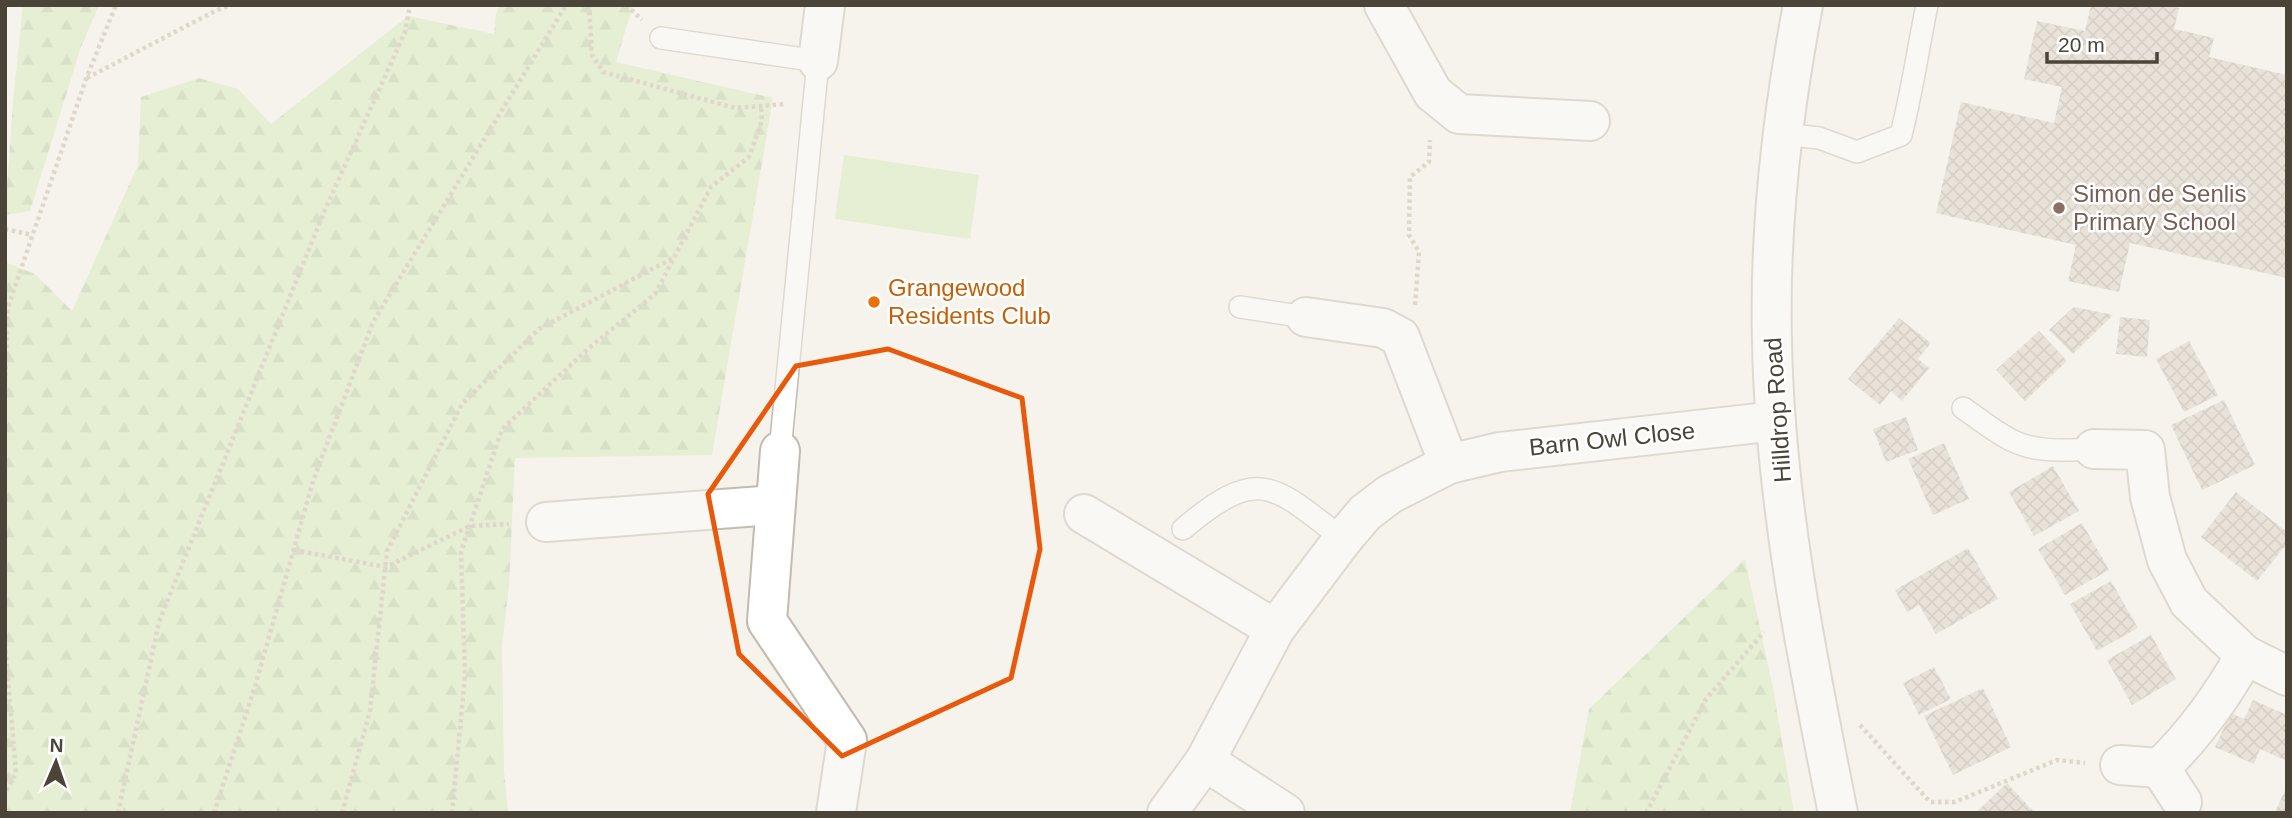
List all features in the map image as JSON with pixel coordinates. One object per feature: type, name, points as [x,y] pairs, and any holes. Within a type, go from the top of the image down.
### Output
[{"type":"street","points":[[818,61],[825,5]]},
{"type":"street","points":[[1384,5],[1433,93],[1459,114],[1590,121]]},
{"type":"street","name":"Hilldrop Road","points":[[1802,5],[1782,134],[1773,272],[1772,341],[1776,421],[1796,594],[1838,813]]},
{"type":"street","points":[[1306,317],[1383,328],[1400,337],[1449,464]]},
{"type":"street","name":"Barn Owl Close","points":[[1167,813],[1205,761],[1275,629],[1365,513],[1390,494],[1449,464],[1500,452],[1776,421]]},
{"type":"street","points":[[2094,449],[2145,450],[2150,497],[2167,560],[2189,602],[2245,655],[2287,676]]},
{"type":"street","points":[[780,451],[766,621],[847,740],[836,813]]},
{"type":"street","points":[[546,522],[775,505]]},
{"type":"street","points":[[1084,514],[1275,629]]},
{"type":"street","points":[[2120,765],[2161,768],[2179,750],[2233,676],[2245,655]]},
{"type":"street","points":[[1205,761],[1285,813]]},
{"type":"street","points":[[2161,768],[2182,802]]},
{"type":"lane","points":[[1782,134],[1819,138],[1857,152],[1901,135],[1912,95],[1914,68],[1927,5]]},
{"type":"lane","points":[[661,38],[818,61],[780,451]]},
{"type":"lane","points":[[1240,307],[1306,317]]},
{"type":"lane","points":[[1963,408],[2010,440],[2027,447],[2052,450],[2094,449]]},
{"type":"lane","points":[[1183,529],[1212,505],[1236,493],[1265,488],[1289,497],[1343,539]]},
{"type":"path","points":[[5,383],[8,306],[86,79],[116,5]]},
{"type":"path","points":[[86,79],[215,10],[231,5]]},
{"type":"path","points":[[118,813],[159,622],[324,212],[405,33],[410,5]]},
{"type":"path","points":[[214,813],[256,683],[313,481],[373,322],[566,5]]},
{"type":"path","points":[[452,813],[465,676],[461,552],[502,429],[589,348],[655,294],[711,187],[749,157],[762,121],[761,105],[735,108],[603,72],[592,55],[589,5]]},
{"type":"path","points":[[1400,337],[1414,318],[1419,252],[1409,235],[1410,177],[1429,162],[1431,117],[1444,102]]},
{"type":"path","points":[[5,229],[32,235]]},
{"type":"path","points":[[342,813],[370,711],[387,551],[462,404],[539,329],[675,257]]},
{"type":"path","points":[[293,550],[386,567],[470,526],[546,522]]},
{"type":"path","points":[[1646,813],[1706,699],[1796,594]]},
{"type":"path","points":[[5,643],[16,773],[5,793]]},
{"type":"path","points":[[1851,715],[1930,802],[1955,802],[2057,761],[2120,765]]},
{"type":"highlighted area","points":[[888,349],[1022,398],[1040,549],[1011,678],[842,756],[739,654],[708,494],[796,366]]},
{"type":"green space","points":[[23,5],[99,5],[81,47],[30,211],[5,215],[13,102]]},
{"type":"green space","points":[[500,5],[633,5],[616,62],[773,98],[712,455],[515,458],[509,586],[502,646],[504,770],[508,813],[5,813],[5,262],[35,274],[72,311],[138,165],[141,97],[199,78],[238,89],[271,124],[408,16],[494,34]]},
{"type":"green space","points":[[844,155],[979,175],[970,239],[835,219]]},
{"type":"green space","points":[[1745,559],[1773,688],[1794,813],[1570,813],[1589,709]]},
{"type":"building","name":"Simon de Senlis Primary School","points":[[2091,5],[2165,5],[2179,8],[2174,29],[2214,38],[2209,57],[2287,75],[2287,278],[2130,243],[2119,292],[2068,281],[2076,245],[1936,213],[1961,102],[2054,123],[2062,87],[2024,79],[2037,21],[2085,31]]},
{"type":"building","points":[[2074,307],[2113,315],[2073,354],[2049,330]]},
{"type":"building","points":[[2120,317],[2150,320],[2147,357],[2116,354]]},
{"type":"building","points":[[1899,318],[1931,343],[1918,359],[1929,368],[1902,401],[1891,391],[1880,405],[1848,379]]},
{"type":"building","points":[[2039,331],[2067,361],[2025,401],[1996,370]]},
{"type":"building","points":[[2189,341],[2218,395],[2184,412],[2156,359]]},
{"type":"building","points":[[2224,400],[2255,465],[2202,490],[2171,425]]},
{"type":"building","points":[[1906,417],[1918,450],[1886,462],[1873,429]]},
{"type":"building","points":[[1944,443],[1969,499],[1933,515],[1908,459]]},
{"type":"building","points":[[2053,466],[2079,511],[2034,536],[2009,492]]},
{"type":"building","points":[[2236,492],[2287,532],[2287,544],[2257,581],[2201,537]]},
{"type":"building","points":[[2082,523],[2109,570],[2065,595],[2038,549]]},
{"type":"building","points":[[1968,548],[1998,599],[1936,634],[1919,605],[1907,612],[1895,590]]},
{"type":"building","points":[[2111,581],[2138,628],[2097,651],[2070,604]]},
{"type":"building","points":[[2151,635],[2176,679],[2132,705],[2107,660]]},
{"type":"building","points":[[1934,667],[1951,699],[1919,715],[1903,683]]},
{"type":"building","points":[[1983,688],[2011,747],[1953,775],[1924,716]]},
{"type":"building","points":[[2253,700],[2287,715],[2287,761],[2260,749],[2254,764],[2215,747],[2231,713],[2244,719]]},
{"type":"building","points":[[2007,783],[2035,813],[1975,813]]},
{"type":"building","points":[[2287,786],[2287,813],[2277,813],[2275,812]]},
{"type":"place","name":"Simon de Senlis Primary School","points":[[2059,208]]},
{"type":"place","name":"Grangewood Residents Club","points":[[874,302]]}]
